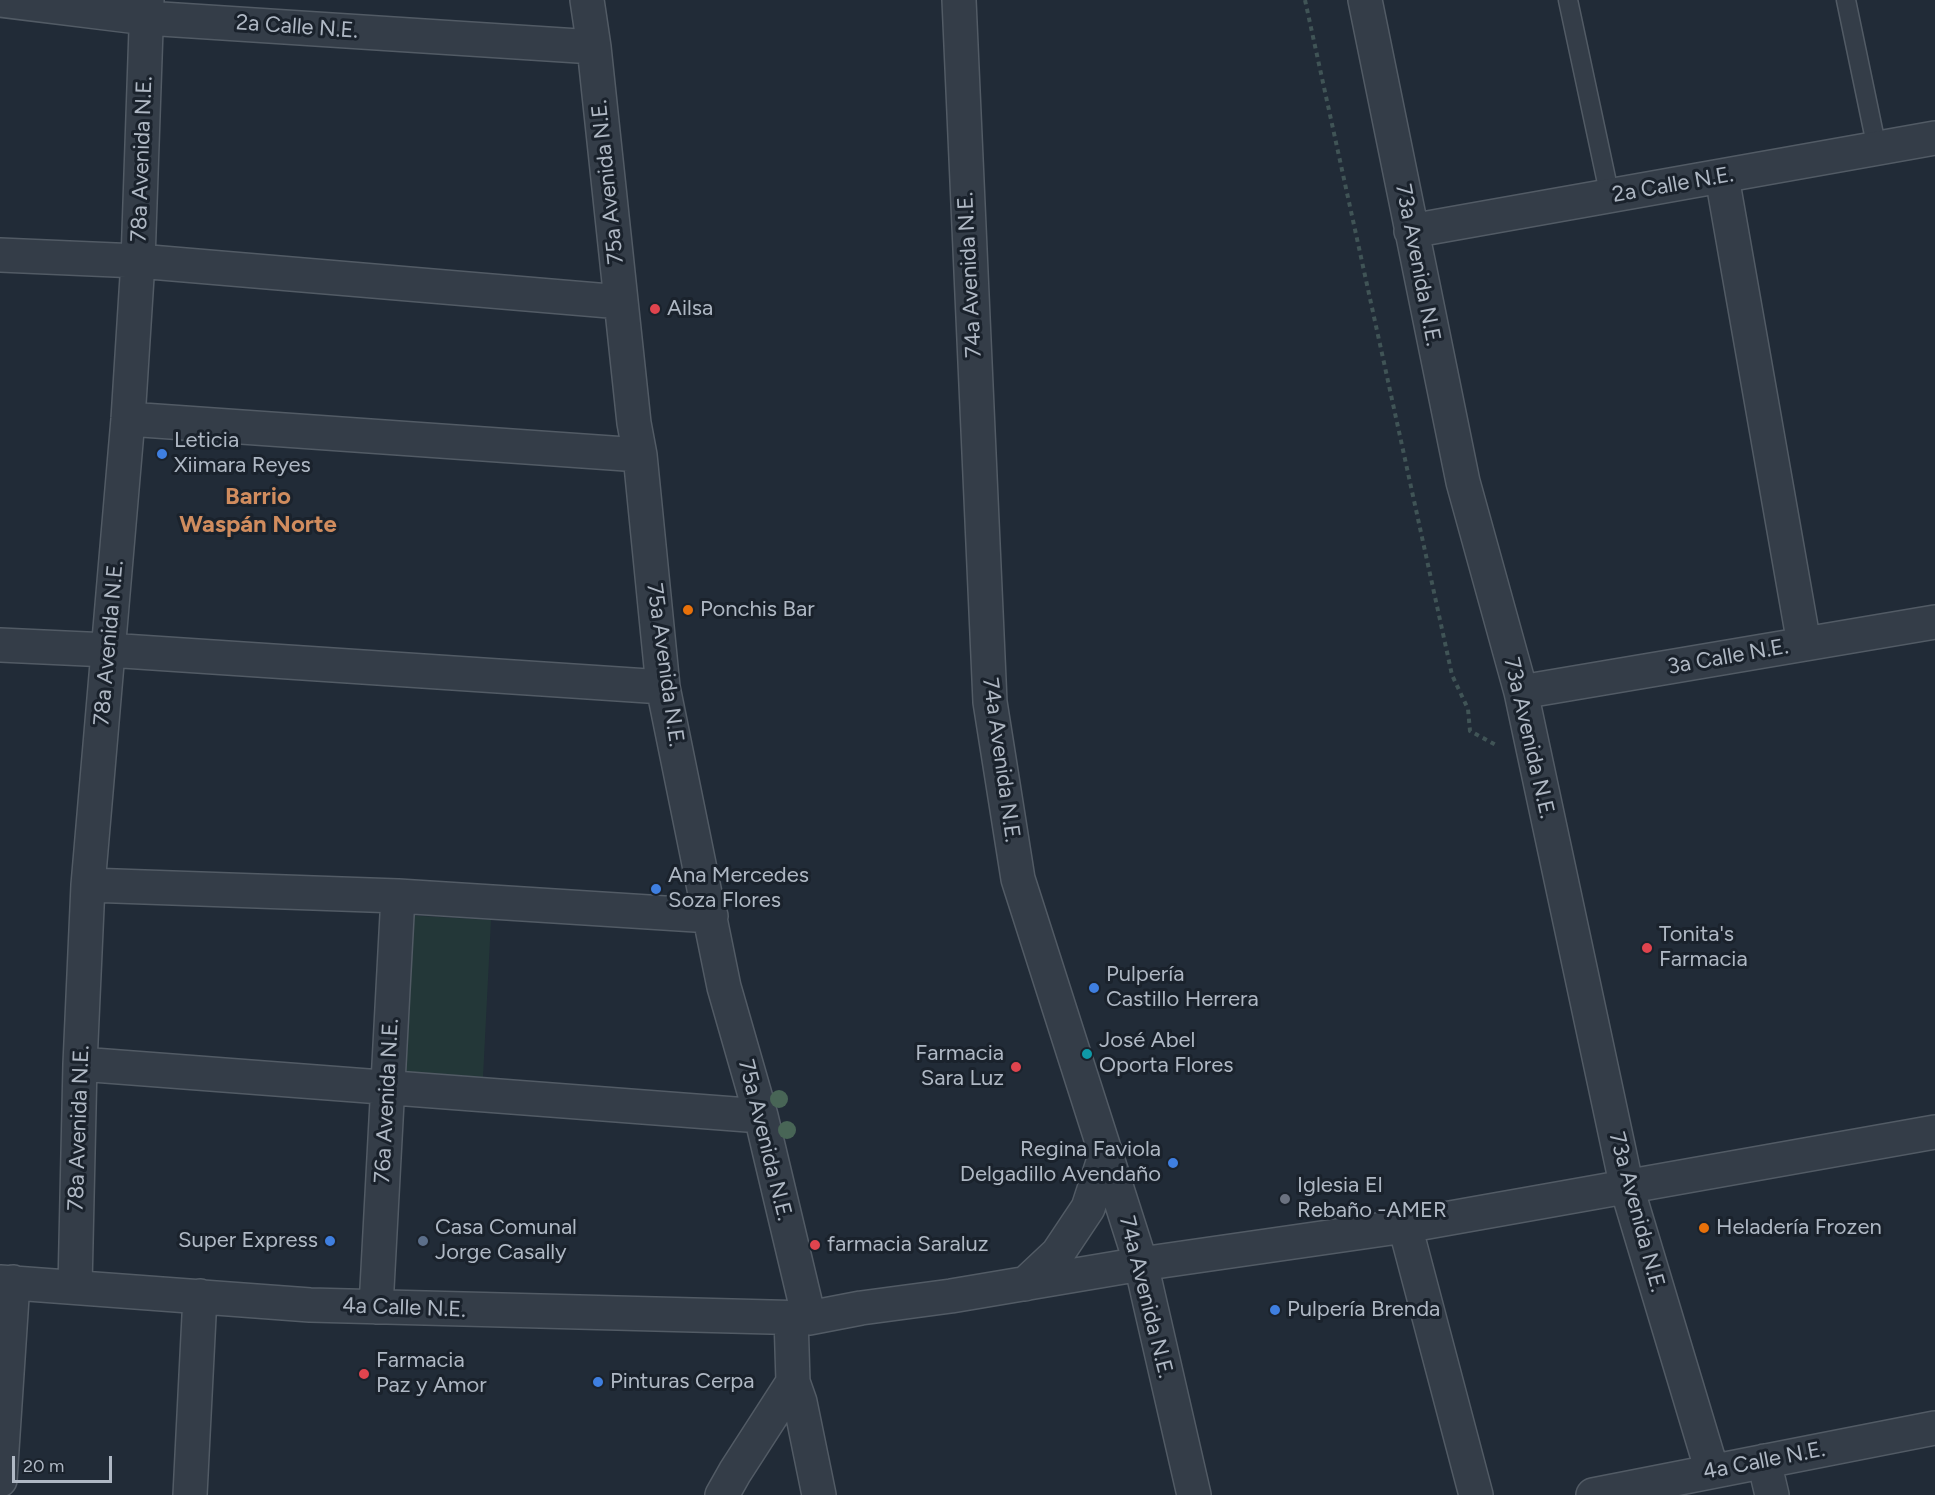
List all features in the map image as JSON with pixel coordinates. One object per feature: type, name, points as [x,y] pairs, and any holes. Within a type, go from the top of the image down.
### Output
[{"type":"street","name":"2a Calle N.E.","points":[[0,0],[147,9],[594,47]]},
{"type":"street","name":"75a Avenida N.E.","points":[[587,0],[634,423],[640,455],[663,687],[724,987],[761,1116],[800,1318]]},
{"type":"street","name":"74a Avenida N.E.","points":[[958,0],[990,702],[1018,879],[1141,1264],[1194,1495]]},
{"type":"street","name":"73a Avenida N.E.","points":[[1365,0],[1463,482],[1521,692],[1627,1188],[1712,1471]]},
{"type":"street","name":"78a Avenida N.E.","points":[[75,1287],[80,1064],[88,885],[128,419],[138,261],[147,9]]},
{"type":"street","name":"2a Calle N.E.","points":[[1412,231],[1935,138]]},
{"type":"street","points":[[1722,177],[1804,644]]},
{"type":"street","points":[[0,255],[138,261],[621,302]]},
{"type":"street","points":[[128,419],[640,455]]},
{"type":"street","name":"3a Calle N.E.","points":[[1521,692],[1935,622]]},
{"type":"street","points":[[0,645],[108,650],[663,687]]},
{"type":"street","points":[[88,885],[398,896],[711,916]]},
{"type":"street","name":"76a Avenida N.E.","points":[[376,1307],[398,896]]},
{"type":"street","points":[[80,1064],[761,1116]]},
{"type":"street","name":"4a Calle N.E.","points":[[7,1282],[310,1305],[800,1318],[951,1296],[1141,1264],[1405,1226],[1935,1132]]},
{"type":"street","points":[[1025,1284],[1058,1253],[1088,1208],[1106,1153]]},
{"type":"street","points":[[1405,1226],[1476,1495]]},
{"type":"street","points":[[0,1480],[7,1282]]},
{"type":"street","points":[[190,1495],[200,1296]]},
{"type":"street","points":[[800,1318],[797,1392],[817,1484]]},
{"type":"street","points":[[722,1495],[735,1472],[797,1392]]},
{"type":"street","name":"4a Calle N.E.","points":[[1593,1495],[1935,1428]]},
{"type":"street","points":[[1764,1461],[1772,1495]]},
{"type":"lane","points":[[1568,0],[1610,197]]},
{"type":"lane","points":[[1846,0],[1877,149]]},
{"type":"path","points":[[1305,0],[1452,675],[1468,709],[1470,731],[1496,745]]},
{"type":"green space","points":[[404,915],[491,920],[483,1077],[395,1072]]},
{"type":"place","name":"Ailsa","points":[[655,309]]},
{"type":"place","name":"Leticia Xiimara Reyes","points":[[162,454]]},
{"type":"place","name":"Ponchis Bar","points":[[688,610]]},
{"type":"place","name":"Ana Mercedes Soza Flores","points":[[656,889]]},
{"type":"place","name":"Tonita's Farmacia","points":[[1647,948]]},
{"type":"place","name":"Pulpería Castillo Herrera","points":[[1094,988]]},
{"type":"place","name":"José Abel Oporta Flores","points":[[1087,1054]]},
{"type":"place","name":"Farmacia Sara Luz","points":[[1016,1067]]},
{"type":"place","name":"Regina Faviola Delgadillo Avendaño","points":[[1173,1163]]},
{"type":"place","name":"Iglesia El Rebaño -AMER","points":[[1285,1199]]},
{"type":"place","name":"Heladería Frozen","points":[[1704,1228]]},
{"type":"place","name":"Super Express","points":[[330,1241]]},
{"type":"place","name":"Casa Comunal Jorge Casally","points":[[423,1241]]},
{"type":"place","name":"farmacia Saraluz","points":[[815,1245]]},
{"type":"place","name":"Pulpería Brenda","points":[[1275,1310]]},
{"type":"place","name":"Farmacia Paz y Amor","points":[[364,1374]]},
{"type":"place","name":"Pinturas Cerpa","points":[[598,1382]]},
{"type":"district","name":"Barrio Waspán Norte","points":[[258,511]]}]
